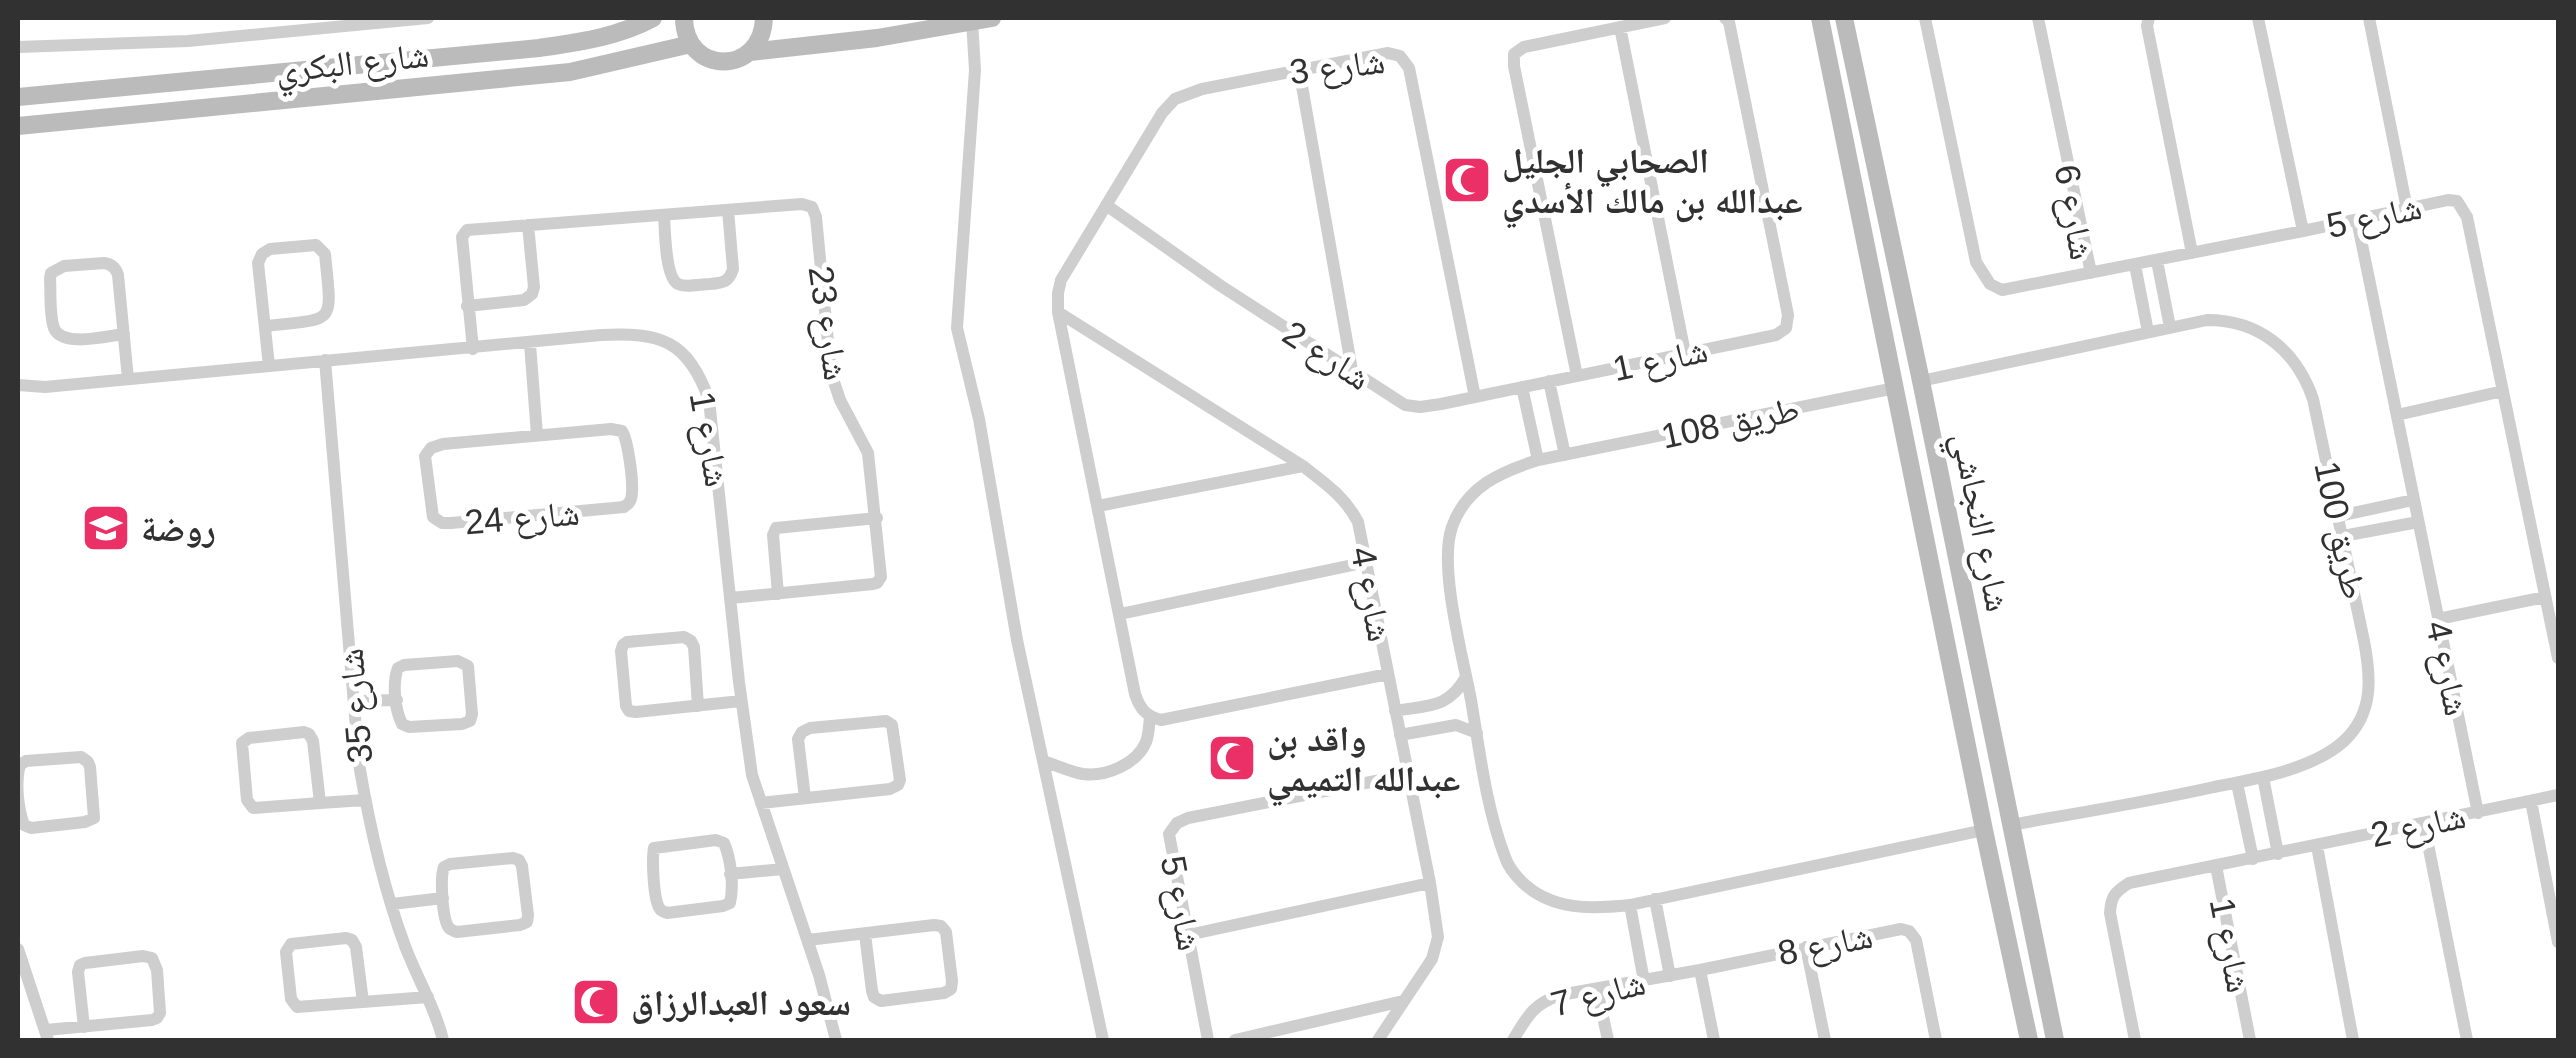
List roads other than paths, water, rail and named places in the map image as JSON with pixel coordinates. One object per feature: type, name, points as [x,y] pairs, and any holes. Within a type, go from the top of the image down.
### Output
[{"type":"main road","name":"شارع البكري","points":[[18,97],[540,48],[599,38],[653,18]]},
{"type":"main road","points":[[684,18],[691,44],[706,58],[719,62],[739,59],[750,52],[761,36],[764,18]]},
{"type":"main road","points":[[750,52],[876,38],[992,18]]},
{"type":"main road","name":"شارع النجاشي","points":[[1820,18],[2028,1034]]},
{"type":"main road","name":"شارع النجاشي","points":[[1844,18],[2055,1040]]},
{"type":"main road","name":"شارع البكري","points":[[23,127],[570,72],[691,44]]},
{"type":"main road","points":[[1850,167],[1858,156],[1874,164]]},
{"type":"main road","points":[[2028,1034],[2046,1028],[2050,1018]]},
{"type":"street","points":[[18,48],[188,41],[428,18]]},
{"type":"street","name":"شارع 1","points":[[1665,18],[1524,47],[1514,54],[1577,376],[1776,335],[1788,324],[1729,22],[1725,18]]},
{"type":"street","name":"شارع 6","points":[[1925,18],[1976,262],[1990,284],[2002,290],[2090,273],[2038,18]]},
{"type":"street","points":[[2149,18],[2147,26],[2192,253]]},
{"type":"street","points":[[2258,18],[2303,231]]},
{"type":"street","points":[[2369,18],[2407,209]]},
{"type":"street","points":[[972,21],[975,70],[957,328],[979,419],[1017,640],[1102,1040]]},
{"type":"street","points":[[1620,27],[1685,353]]},
{"type":"street","name":"شارع 3","points":[[1058,312],[1060,280],[1162,113],[1176,99],[1202,89],[1388,53],[1400,56],[1409,68],[1475,397]]},
{"type":"street","points":[[1298,69],[1352,370]]},
{"type":"street","name":"شارع 5","points":[[2090,273],[2448,200],[2457,202],[2464,209],[2558,658]]},
{"type":"street","name":"شارع 23","points":[[472,349],[464,233],[802,204],[812,207],[831,374],[868,453],[881,570],[878,583],[731,598]]},
{"type":"street","name":"شارع 2","points":[[1106,205],[1221,286],[1405,405],[1420,407],[1577,376]]},
{"type":"street","points":[[664,216],[669,270],[674,282],[683,286],[723,283],[733,269],[728,210]]},
{"type":"street","name":"شارع 4","points":[[2357,220],[2478,813]]},
{"type":"street","points":[[468,306],[524,300],[532,294],[528,225]]},
{"type":"street","points":[[266,326],[319,320],[328,313],[322,249],[316,245],[262,254],[258,263],[269,366]]},
{"type":"street","points":[[2156,261],[2170,327]]},
{"type":"street","points":[[124,334],[71,340],[59,335],[53,326],[51,272],[64,266],[104,263],[114,267],[118,274],[124,334],[128,379]]},
{"type":"street","points":[[2134,265],[2148,332]]},
{"type":"street","points":[[1043,761],[1084,774],[1110,772],[1140,752],[1147,740],[1150,717],[1135,694],[1058,312]]},
{"type":"street","name":"شارع 4","points":[[1058,312],[1302,466],[1335,490],[1358,522],[1388,674],[1162,720],[1150,717]]},
{"type":"street","name":"طريق 100","points":[[1921,381],[2206,320],[2229,320],[2249,326],[2272,340],[2293,362],[2313,398],[2371,674],[2368,701],[2344,741],[2300,766],[2237,783],[2010,825]]},
{"type":"street","name":"شارع 1","points":[[18,396],[45,388],[128,379],[631,334],[654,336],[673,345],[690,361],[710,400],[752,775],[808,940],[836,1040]]},
{"type":"street","points":[[530,344],[537,435]]},
{"type":"street","name":"شارع 35","points":[[325,360],[365,800],[406,948],[443,1040]]},
{"type":"street","points":[[1549,381],[1565,455]]},
{"type":"street","name":"شارع 1","points":[[18,385],[45,388]]},
{"type":"street","points":[[1522,387],[1538,460]]},
{"type":"street","name":"طريق 108","points":[[1895,388],[1538,460],[1492,477],[1476,490],[1460,508],[1450,530],[1447,552],[1489,802],[1506,862],[1524,884],[1564,906],[1583,908],[1630,904],[1984,830]]},
{"type":"street","points":[[2397,415],[2503,391]]},
{"type":"street","name":"شارع 24","points":[[611,428],[622,431],[627,440],[632,495],[629,504],[450,524],[433,517],[426,456],[431,448],[537,435],[611,428]]},
{"type":"street","points":[[1098,506],[1302,466]]},
{"type":"street","points":[[2339,516],[2413,500]]},
{"type":"street","points":[[778,594],[772,535],[776,528],[876,518]]},
{"type":"street","points":[[2343,536],[2418,522]]},
{"type":"street","points":[[1120,614],[1367,562]]},
{"type":"street","points":[[2438,619],[2545,597]]},
{"type":"street","points":[[698,706],[691,641],[684,637],[623,645],[629,711],[698,706],[742,701]]},
{"type":"street","points":[[458,660],[468,666],[472,714],[466,723],[405,726],[398,717],[397,700],[395,675],[401,666],[458,660]]},
{"type":"street","points":[[1378,1040],[1432,959],[1438,937],[1388,674]]},
{"type":"street","points":[[1395,711],[1449,700],[1466,677]]},
{"type":"street","points":[[355,702],[397,700]]},
{"type":"street","points":[[761,803],[805,798],[890,788],[898,785],[892,724],[886,721],[802,732],[798,739],[805,798]]},
{"type":"street","points":[[1400,735],[1456,725],[1477,734]]},
{"type":"street","points":[[320,803],[309,734],[249,738],[242,743],[247,800],[253,808],[365,800]]},
{"type":"street","points":[[80,757],[90,767],[94,818],[28,827],[21,818],[18,794],[18,768],[22,763],[80,757]]},
{"type":"street","name":"شارع 5","points":[[1208,1040],[1169,834],[1177,823],[1406,774]]},
{"type":"street","points":[[2263,777],[2278,854]]},
{"type":"street","points":[[2237,783],[2253,859]]},
{"type":"street","name":"شارع 2","points":[[2216,866],[2558,795]]},
{"type":"street","points":[[2531,801],[2558,942]]},
{"type":"street","points":[[2424,824],[2468,1040]]},
{"type":"street","points":[[720,841],[727,850],[730,874],[732,896],[727,905],[664,912],[657,904],[652,854],[659,846],[720,841]]},
{"type":"street","points":[[2317,846],[2353,1040]]},
{"type":"street","points":[[516,858],[522,866],[527,922],[520,926],[453,931],[447,923],[443,898],[440,876],[446,865],[516,858]]},
{"type":"street","name":"شارع 1","points":[[2135,1040],[2110,913],[2111,898],[2129,883],[2216,866],[2250,1040]]},
{"type":"street","points":[[730,874],[782,870]]},
{"type":"street","points":[[1188,934],[1430,883]]},
{"type":"street","points":[[392,904],[443,898]]},
{"type":"street","points":[[1655,899],[1670,976]]},
{"type":"street","points":[[1630,904],[1644,981]]},
{"type":"street","points":[[808,940],[934,924],[941,926],[946,932],[951,989],[944,993],[877,999],[872,991],[865,934]]},
{"type":"street","name":"شارع 8","points":[[1700,970],[1901,929],[1909,931],[1916,940],[1936,1040]]},
{"type":"street","points":[[363,1002],[352,940],[288,946],[291,999],[297,1007],[363,1002],[428,997]]},
{"type":"street","points":[[1806,948],[1826,1040]]},
{"type":"street","points":[[18,949],[21,970],[47,1035],[157,1018],[160,1013],[152,958],[80,965],[84,1027]]},
{"type":"street","points":[[1700,970],[1714,1040]]},
{"type":"street","name":"شارع 7","points":[[1512,1040],[1542,1000],[1700,970]]},
{"type":"street","points":[[1596,989],[1608,1040]]},
{"type":"street","points":[[1235,1040],[1403,1002]]},
{"type":"place","name":"الصحابي الجليل عبدالله بن مالك الأسدي","points":[[1467,180]]},
{"type":"place","name":"روضة","points":[[106,528]]},
{"type":"place","name":"واقد بن عبدالله التميمي","points":[[1232,758]]},
{"type":"place","name":"سعود العبدالرزاق","points":[[596,1002]]}]
